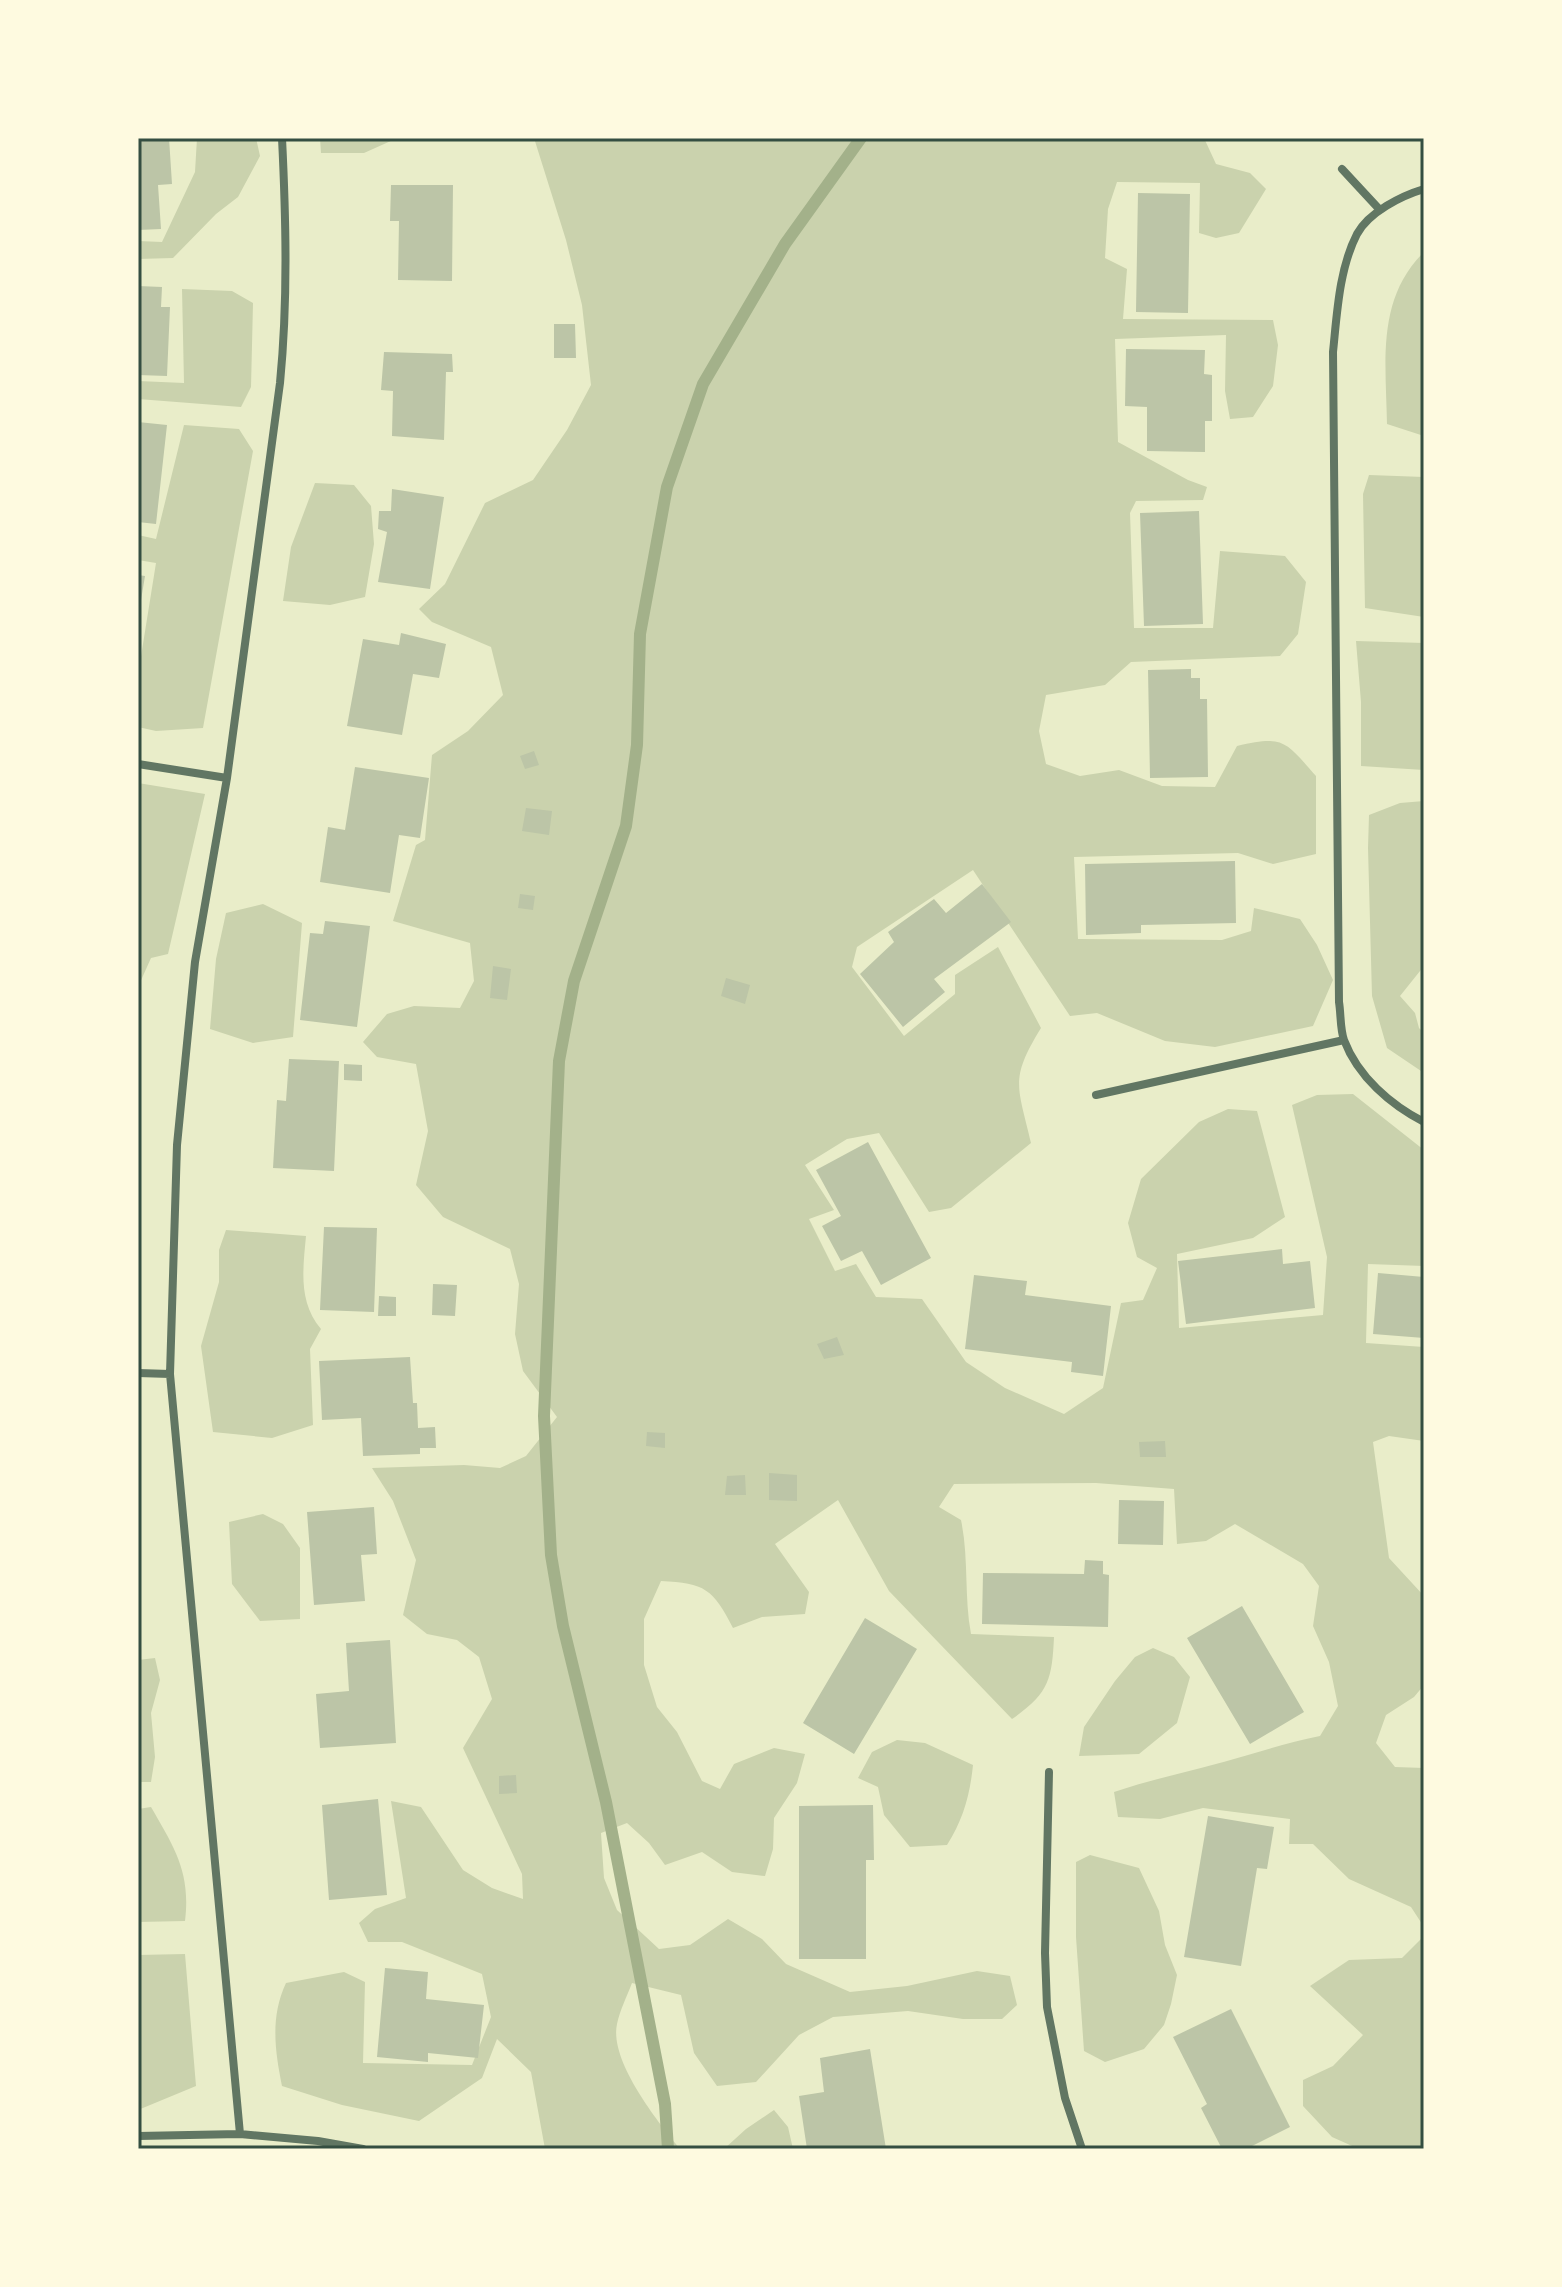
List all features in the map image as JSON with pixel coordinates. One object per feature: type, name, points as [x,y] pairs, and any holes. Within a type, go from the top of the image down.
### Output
[{"type":"street","points":[[240,2134],[170,1374],[179,1129],[195,962],[227,778],[286,319],[282,138]]},
{"type":"street","points":[[1342,169],[1380,210]]},
{"type":"street","points":[[1424,189],[1409,193],[1380,210],[1357,232],[1344,273],[1333,352],[1339,1002],[1344,1040],[1366,1076],[1398,1108],[1424,1122]]},
{"type":"street","points":[[138,764],[227,778]]},
{"type":"street","points":[[1096,1095],[1344,1040]]},
{"type":"street","points":[[138,1373],[170,1374]]},
{"type":"street","points":[[1049,1772],[1045,1953],[1047,2007],[1067,2110],[1082,2149]]},
{"type":"street","points":[[138,2136],[240,2134],[318,2141],[363,2149]]},
{"type":"green space","points":[[197,138],[256,138],[260,156],[238,197],[216,214],[173,258],[138,259],[138,241],[162,242],[195,172]]},
{"type":"green space","points":[[320,138],[393,140],[364,153],[321,153]]},
{"type":"green space","points":[[534,138],[1204,138],[1216,164],[1250,173],[1266,189],[1239,233],[1216,238],[1199,233],[1200,183],[1117,182],[1108,209],[1105,258],[1127,269],[1123,319],[1273,320],[1278,345],[1273,386],[1253,417],[1230,419],[1225,391],[1226,335],[1115,339],[1118,442],[1207,487],[1203,500],[1136,501],[1130,513],[1134,628],[1213,628],[1220,551],[1285,556],[1306,582],[1298,634],[1280,656],[1131,662],[1105,685],[1046,695],[1039,731],[1046,764],[1080,776],[1119,770],[1162,786],[1215,787],[1237,746],[1274,741],[1290,748],[1316,776],[1316,854],[1273,864],[1238,853],[1074,857],[1078,939],[1222,940],[1251,931],[1254,908],[1300,919],[1317,945],[1333,980],[1313,1026],[1215,1047],[1165,1041],[1097,1013],[1070,1016],[973,870],[857,947],[852,967],[904,1036],[955,994],[955,975],[998,947],[1041,1028],[1020,1072],[1020,1095],[1031,1143],[951,1208],[929,1212],[879,1133],[847,1139],[805,1165],[834,1210],[809,1219],[835,1271],[856,1264],[876,1297],[922,1299],[966,1362],[1005,1388],[1064,1414],[1103,1388],[1121,1303],[1143,1300],[1157,1268],[1137,1257],[1128,1223],[1141,1179],[1199,1122],[1228,1109],[1257,1111],[1285,1217],[1253,1238],[1177,1254],[1179,1328],[1323,1315],[1327,1257],[1292,1105],[1317,1095],[1353,1094],[1424,1150],[1424,1266],[1368,1264],[1366,1343],[1424,1347],[1424,1441],[1389,1436],[1373,1442],[1389,1558],[1424,1596],[1424,1685],[1414,1697],[1386,1715],[1376,1743],[1395,1767],[1424,1768],[1424,1927],[1411,1907],[1349,1879],[1313,1844],[1289,1844],[1290,1819],[1203,1808],[1160,1819],[1118,1817],[1114,1792],[1320,1736],[1338,1706],[1329,1662],[1313,1626],[1319,1586],[1303,1564],[1235,1524],[1206,1541],[1177,1544],[1174,1489],[1096,1483],[954,1484],[939,1507],[961,1520],[971,1634],[1054,1637],[1052,1664],[1046,1684],[1034,1701],[1012,1719],[889,1591],[838,1500],[775,1544],[809,1592],[805,1614],[762,1617],[733,1628],[720,1604],[706,1591],[698,1586],[661,1581],[644,1619],[644,1665],[657,1707],[677,1732],[702,1781],[720,1789],[734,1764],[774,1748],[805,1754],[797,1783],[774,1818],[773,1849],[765,1876],[732,1872],[702,1852],[665,1865],[649,1843],[627,1823],[601,1833],[604,1878],[617,1910],[659,1949],[690,1945],[728,1919],[762,1939],[786,1964],[850,1992],[907,1986],[977,1971],[1010,1976],[1017,2005],[1002,2019],[963,2019],[908,2011],[833,2017],[799,2035],[756,2082],[717,2086],[694,2053],[681,1995],[632,1983],[617,2024],[620,2055],[637,2090],[680,2149],[545,2149],[531,2072],[497,2039],[482,2078],[419,2121],[342,2105],[282,2086],[276,2047],[276,2021],[286,1983],[344,1972],[365,1982],[363,2063],[472,2065],[491,2017],[482,1974],[402,1942],[368,1942],[359,1923],[375,1909],[406,1898],[391,1801],[421,1807],[463,1870],[492,1888],[523,1899],[522,1874],[463,1748],[492,1699],[479,1657],[457,1640],[427,1634],[403,1615],[416,1560],[393,1501],[372,1468],[464,1465],[500,1468],[526,1456],[557,1417],[523,1371],[515,1334],[519,1284],[510,1249],[443,1217],[416,1185],[428,1131],[416,1064],[377,1057],[363,1042],[387,1014],[414,1006],[460,1008],[474,981],[470,943],[393,921],[416,845],[425,840],[432,755],[468,731],[503,695],[491,647],[432,622],[419,609],[445,584],[485,503],[533,480],[567,430],[591,385],[582,305],[566,240]]},
{"type":"green space","points":[[1424,252],[1424,436],[1387,424],[1386,355],[1391,311],[1398,290]]},
{"type":"green space","points":[[182,289],[232,291],[253,303],[251,387],[241,407],[138,399],[138,381],[184,383]]},
{"type":"green space","points":[[184,425],[239,429],[253,451],[203,728],[156,731],[138,727],[138,675],[156,563],[138,560],[138,535],[156,539]]},
{"type":"green space","points":[[1369,475],[1424,477],[1424,617],[1365,608],[1363,494]]},
{"type":"green space","points":[[315,483],[354,485],[371,506],[374,544],[365,597],[330,605],[283,601],[291,547]]},
{"type":"green space","points":[[1356,641],[1424,643],[1424,770],[1361,766],[1361,702]]},
{"type":"green space","points":[[138,783],[205,794],[168,954],[151,958],[138,987]]},
{"type":"green space","points":[[1424,801],[1424,966],[1400,996],[1415,1013],[1419,1028],[1424,1033],[1424,1073],[1387,1048],[1372,996],[1368,848],[1369,815],[1400,803]]},
{"type":"green space","points":[[263,904],[302,923],[293,1037],[253,1043],[210,1029],[216,959],[226,913]]},
{"type":"green space","points":[[226,1230],[306,1236],[305,1296],[321,1329],[310,1349],[313,1425],[272,1438],[213,1432],[201,1346],[219,1282],[219,1250]]},
{"type":"green space","points":[[263,1514],[283,1524],[300,1548],[300,1619],[260,1621],[232,1584],[229,1522]]},
{"type":"green space","points":[[1153,1648],[1174,1657],[1190,1677],[1177,1723],[1139,1754],[1079,1756],[1084,1727],[1115,1681],[1135,1657]]},
{"type":"green space","points":[[155,1658],[160,1680],[151,1713],[155,1757],[151,1782],[138,1782],[138,1660]]},
{"type":"green space","points":[[897,1740],[925,1743],[973,1765],[965,1807],[947,1845],[910,1847],[884,1815],[878,1787],[858,1778],[872,1752]]},
{"type":"green space","points":[[151,1807],[183,1874],[185,1921],[138,1922],[138,1809]]},
{"type":"green space","points":[[1090,1855],[1139,1868],[1159,1911],[1165,1945],[1177,1975],[1164,2025],[1144,2049],[1105,2062],[1084,2051],[1076,1937],[1076,1862]]},
{"type":"green space","points":[[1424,1936],[1424,2149],[1359,2149],[1332,2137],[1303,2106],[1303,2080],[1333,2066],[1363,2035],[1310,1986],[1349,1960],[1402,1958]]},
{"type":"green space","points":[[185,1954],[196,2086],[138,2110],[138,1955]]},
{"type":"green space","points":[[774,2110],[788,2127],[793,2149],[724,2149],[746,2129]]},
{"type":"building","points":[[138,138],[169,138],[172,184],[158,185],[161,229],[138,230]]},
{"type":"building","points":[[391,185],[453,185],[452,281],[398,280],[399,221],[390,221]]},
{"type":"building","points":[[1138,193],[1190,194],[1188,313],[1136,312]]},
{"type":"building","points":[[138,286],[162,287],[161,307],[170,307],[167,376],[138,375]]},
{"type":"building","points":[[554,324],[575,324],[576,358],[554,358]]},
{"type":"building","points":[[1126,349],[1205,350],[1204,374],[1212,375],[1212,421],[1205,421],[1205,452],[1147,451],[1147,407],[1125,406]]},
{"type":"building","points":[[384,352],[452,354],[453,372],[446,372],[444,440],[392,436],[393,391],[381,390]]},
{"type":"building","points":[[138,422],[167,425],[156,524],[138,522]]},
{"type":"building","points":[[392,489],[444,497],[430,589],[378,582],[387,532],[378,529],[379,511],[391,511]]},
{"type":"building","points":[[1199,511],[1203,624],[1144,626],[1140,513]]},
{"type":"building","points":[[138,575],[145,576],[140,606],[138,606]]},
{"type":"building","points":[[401,633],[446,644],[439,678],[413,674],[402,735],[347,726],[363,639],[399,645]]},
{"type":"building","points":[[1191,669],[1191,678],[1200,678],[1200,699],[1207,699],[1208,777],[1150,778],[1148,670]]},
{"type":"building","points":[[534,751],[539,765],[525,769],[520,756]]},
{"type":"building","points":[[355,767],[429,778],[420,838],[399,835],[390,893],[320,882],[328,827],[345,830]]},
{"type":"building","points":[[526,808],[552,811],[549,835],[522,831]]},
{"type":"building","points":[[1235,861],[1236,923],[1141,925],[1141,933],[1086,935],[1085,864]]},
{"type":"building","points":[[982,884],[1011,922],[934,979],[945,992],[903,1027],[860,974],[894,942],[888,932],[934,899],[946,913]]},
{"type":"building","points":[[520,894],[535,896],[533,910],[518,908]]},
{"type":"building","points":[[325,921],[370,926],[357,1027],[300,1020],[310,933],[323,934]]},
{"type":"building","points":[[493,966],[511,969],[507,1000],[490,998]]},
{"type":"building","points":[[726,978],[750,985],[745,1004],[721,996]]},
{"type":"building","points":[[289,1059],[339,1061],[334,1171],[273,1168],[277,1100],[286,1101]]},
{"type":"building","points":[[344,1064],[362,1065],[362,1081],[344,1080]]},
{"type":"building","points":[[868,1142],[931,1258],[881,1285],[862,1251],[841,1261],[822,1226],[841,1216],[816,1170]]},
{"type":"building","points":[[324,1227],[377,1228],[374,1312],[320,1310]]},
{"type":"building","points":[[1282,1249],[1283,1264],[1310,1261],[1315,1308],[1186,1324],[1178,1261]]},
{"type":"building","points":[[1378,1273],[1424,1277],[1424,1338],[1373,1334]]},
{"type":"building","points":[[974,1275],[1027,1281],[1025,1295],[1111,1306],[1103,1376],[1071,1372],[1072,1362],[965,1349]]},
{"type":"building","points":[[433,1284],[457,1285],[455,1316],[432,1315]]},
{"type":"building","points":[[379,1296],[396,1297],[396,1316],[378,1316]]},
{"type":"building","points":[[837,1337],[844,1355],[824,1359],[817,1344]]},
{"type":"building","points":[[410,1357],[418,1428],[435,1427],[436,1448],[420,1448],[420,1454],[363,1456],[361,1418],[322,1420],[319,1361]]},
{"type":"building","points":[[647,1432],[665,1433],[665,1448],[646,1446]]},
{"type":"building","points":[[1165,1441],[1166,1457],[1140,1457],[1139,1442]]},
{"type":"building","points":[[769,1473],[797,1475],[797,1501],[769,1500]]},
{"type":"building","points":[[745,1475],[746,1495],[725,1495],[727,1476]]},
{"type":"building","points":[[1119,1500],[1164,1501],[1163,1545],[1118,1544]]},
{"type":"building","points":[[374,1507],[377,1554],[361,1555],[365,1601],[314,1605],[307,1512]]},
{"type":"building","points":[[1085,1560],[1103,1561],[1103,1574],[1109,1575],[1108,1627],[982,1624],[983,1573],[1084,1574]]},
{"type":"building","points":[[1242,1606],[1304,1712],[1250,1744],[1187,1638]]},
{"type":"building","points":[[865,1618],[917,1649],[854,1754],[803,1723]]},
{"type":"building","points":[[390,1640],[396,1743],[320,1748],[316,1694],[349,1691],[346,1643]]},
{"type":"building","points":[[516,1775],[517,1793],[499,1794],[499,1776]]},
{"type":"building","points":[[378,1799],[387,1895],[329,1900],[322,1805]]},
{"type":"building","points":[[873,1805],[874,1860],[866,1860],[866,1959],[799,1959],[799,1806]]},
{"type":"building","points":[[1208,1816],[1274,1827],[1267,1869],[1257,1868],[1241,1966],[1184,1957]]},
{"type":"building","points":[[385,1968],[428,1972],[426,1999],[484,2005],[478,2058],[428,2053],[428,2062],[377,2057]]},
{"type":"building","points":[[1231,2009],[1290,2127],[1246,2149],[1222,2149],[1201,2108],[1207,2104],[1173,2037]]},
{"type":"building","points":[[870,2049],[886,2149],[807,2149],[799,2096],[824,2092],[820,2058]]},
{"type":"waterway","points":[[668,2149],[665,2104],[606,1802],[563,1626],[551,1555],[544,1416],[559,1061],[574,981],[626,826],[637,745],[640,634],[667,487],[703,384],[785,244],[861,138]]}]
